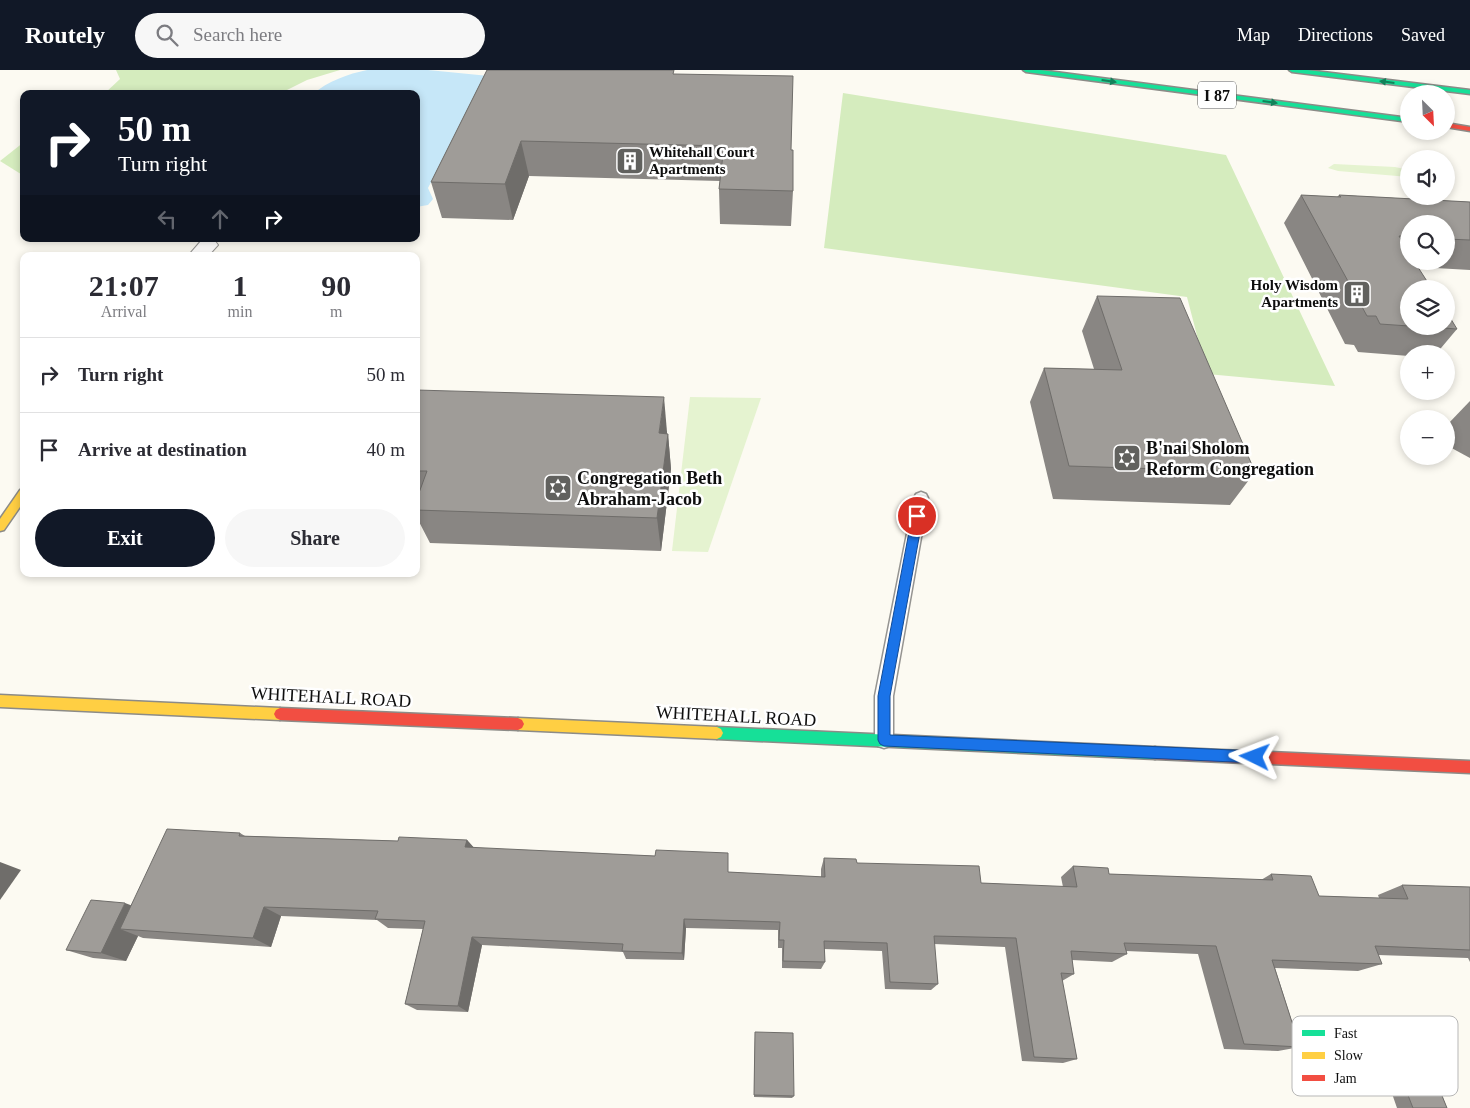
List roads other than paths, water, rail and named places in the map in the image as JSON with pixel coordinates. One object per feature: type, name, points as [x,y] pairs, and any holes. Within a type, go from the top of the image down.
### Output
[{"type":"main road","name":"I 87","points":[[1026,70],[1400,119]]},
{"type":"main road","points":[[1292,70],[1470,92]]},
{"type":"main road","points":[[1455,126],[1470,128]]},
{"type":"main road","points":[[0,527],[20,499]]},
{"type":"main road","name":"WHITEHALL ROAD","points":[[0,701],[1470,767]]},
{"type":"lane","points":[[884,740],[884,696],[921,498]]},
{"type":"water","points":[[367,70],[428,70],[489,76],[475,96],[428,188],[433,199],[428,205],[420,206],[420,90],[318,90],[338,79]]},
{"type":"place","name":"Whitehall Court Apartments","points":[[630,161]]},
{"type":"place","name":"Holy Wisdom Apartments","points":[[1357,294]]},
{"type":"place","name":"B'nai Sholom Reform Congregation","points":[[1127,458]]},
{"type":"place","name":"Congregation Beth Abraham-Jacob","points":[[558,488]]}]
